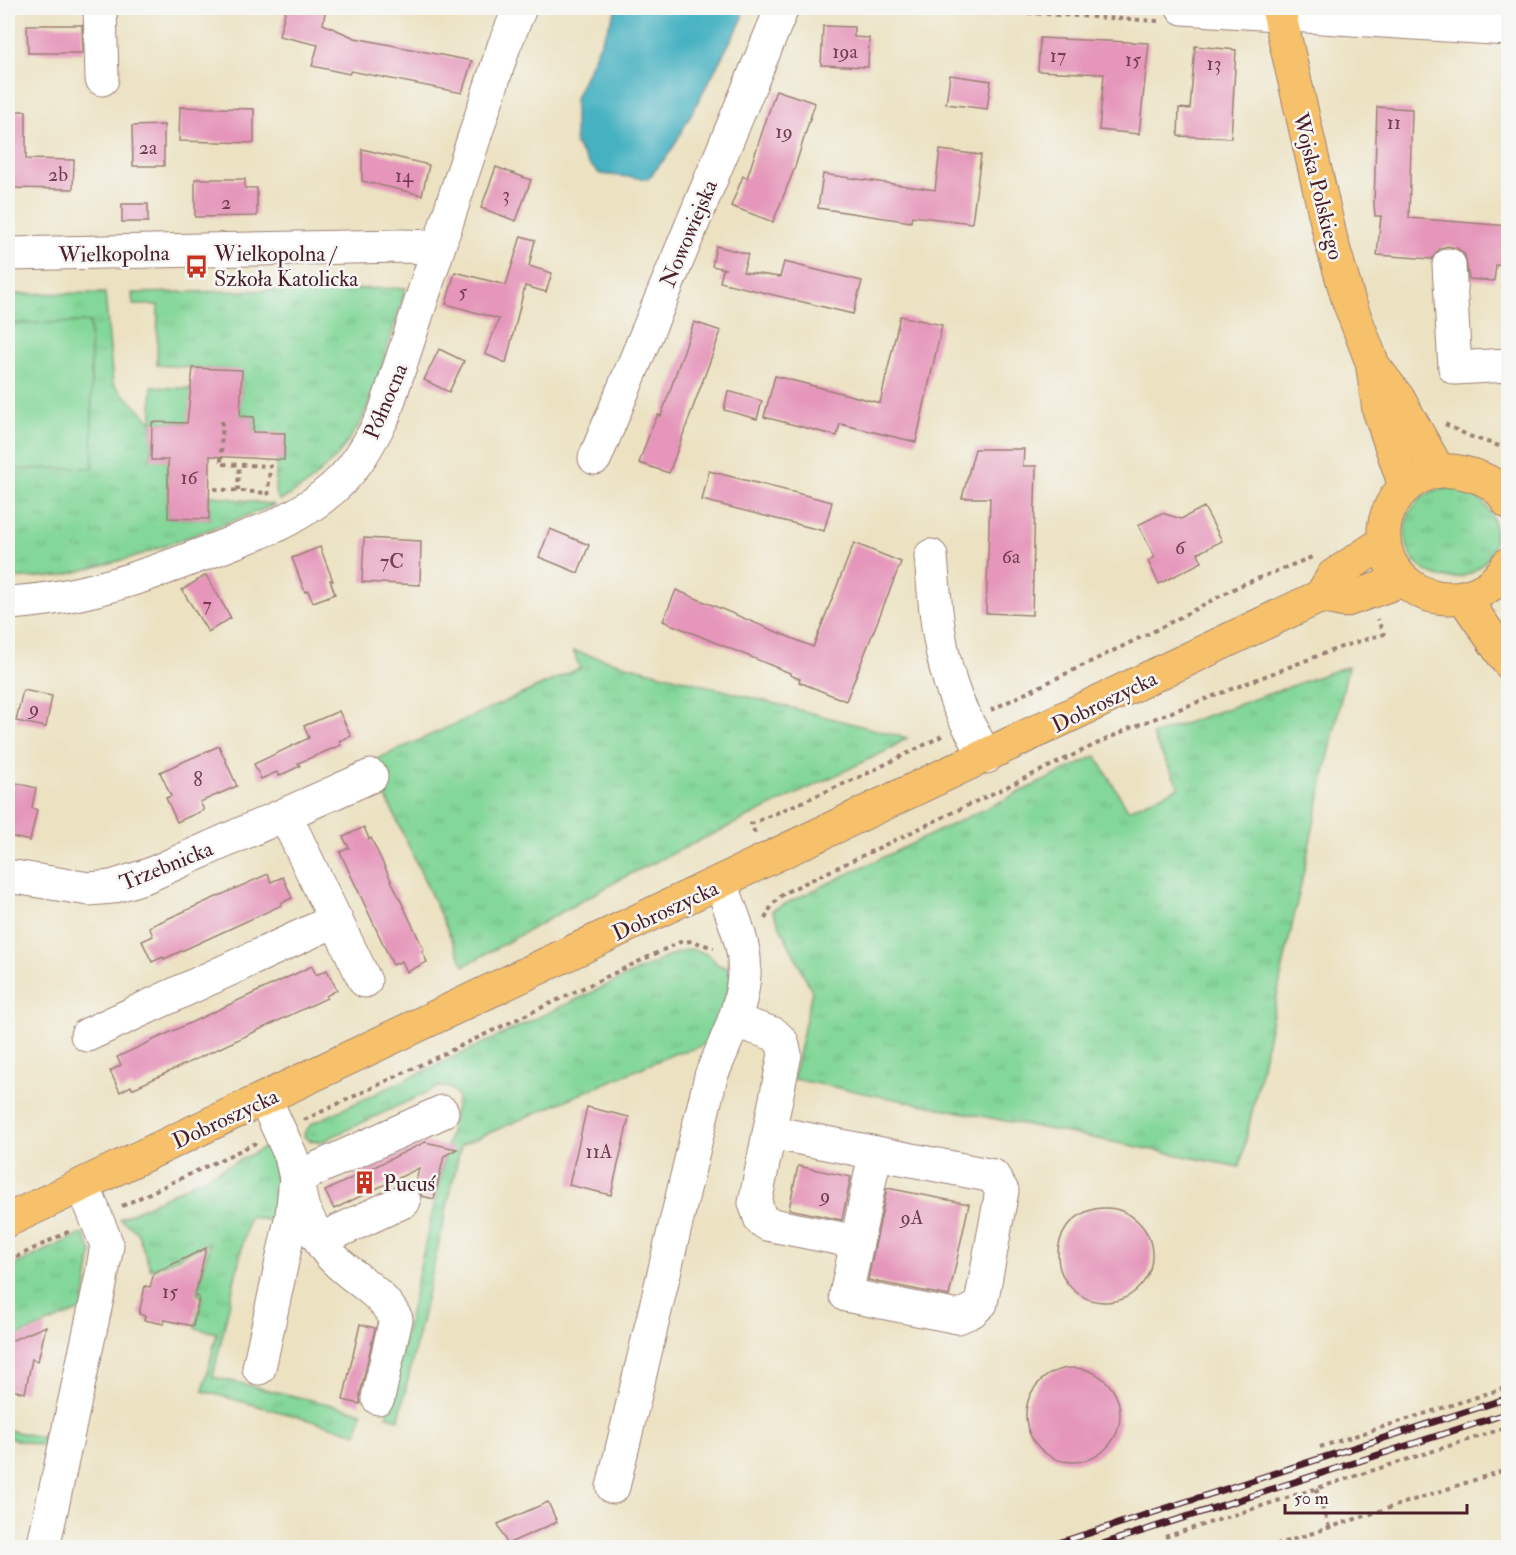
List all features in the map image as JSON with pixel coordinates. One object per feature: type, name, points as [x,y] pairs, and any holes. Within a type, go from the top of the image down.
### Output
[{"type":"main road","name":"Wojska Polskiego","points":[[1279,11],[1331,240],[1349,302],[1372,362],[1379,410],[1405,486]]},
{"type":"main road","name":"Wojska Polskiego","points":[[1372,362],[1398,398],[1438,470]]},
{"type":"main road","points":[[1506,493],[1488,481],[1457,470],[1438,470],[1420,476],[1405,486],[1391,503],[1386,520],[1384,542],[1390,562],[1403,580],[1419,592],[1438,598],[1464,598],[1478,593],[1507,573]]},
{"type":"main road","name":"Dobroszycka","points":[[8,1220],[1321,596],[1333,576],[1384,542]]},
{"type":"main road","points":[[1321,596],[1344,601],[1403,580]]},
{"type":"main road","points":[[1464,598],[1509,662]]},
{"type":"street","points":[[100,8],[102,79]]},
{"type":"street","name":"Północna","points":[[8,603],[29,602],[96,591],[150,575],[275,526],[295,516],[331,490],[358,460],[384,415],[504,45],[520,8]]},
{"type":"street","name":"Nowowiejska","points":[[595,458],[782,8]]},
{"type":"street","points":[[1176,14],[1279,11],[1509,29]]},
{"type":"street","name":"Wielkopolna","points":[[8,254],[437,247]]},
{"type":"street","points":[[1449,265],[1455,368],[1509,365]]},
{"type":"street","points":[[931,556],[935,612],[946,669],[956,700],[986,757]]},
{"type":"street","name":"Trzebnicka","points":[[8,876],[89,889],[112,887],[149,875],[371,776]]},
{"type":"street","points":[[285,815],[365,981]]},
{"type":"street","points":[[613,1487],[711,1076],[735,1021],[743,992],[743,950],[721,883]]},
{"type":"street","points":[[87,1035],[336,920]]},
{"type":"street","points":[[735,1021],[774,1034],[783,1042],[785,1054],[755,1203],[761,1220],[768,1224],[857,1242]]},
{"type":"street","points":[[265,1099],[291,1156],[303,1209],[315,1232],[328,1252],[388,1304],[396,1319],[378,1398]]},
{"type":"street","points":[[296,1179],[442,1112]]},
{"type":"street","points":[[770,1132],[993,1176],[1002,1191],[981,1303],[972,1311],[958,1317],[846,1295],[875,1154]]},
{"type":"street","points":[[259,1368],[292,1215],[296,1179]]},
{"type":"street","points":[[43,1548],[101,1280],[106,1245],[83,1185]]},
{"type":"street","points":[[315,1232],[328,1236],[404,1201]]},
{"type":"path","points":[[946,8],[1176,14]]},
{"type":"path","points":[[222,422],[221,464],[270,466],[268,493]]},
{"type":"path","points":[[1442,422],[1469,436],[1509,449]]},
{"type":"path","points":[[238,490],[239,465]]},
{"type":"path","points":[[214,489],[268,493],[277,503]]},
{"type":"path","points":[[758,839],[751,824],[855,779],[1156,630],[1239,586],[1320,553]]},
{"type":"path","points":[[763,922],[772,905],[784,893],[1130,728],[1341,647],[1384,634]]},
{"type":"path","points":[[8,1261],[680,942],[692,941],[729,955],[743,950]]},
{"type":"path","points":[[1320,1447],[1509,1387]]},
{"type":"path","points":[[1165,1537],[1509,1427]]},
{"type":"path","points":[[1267,1548],[1509,1469]]},
{"type":"path","points":[[1316,1489],[1329,1527]]},
{"type":"green space","points":[[406,288],[375,388],[360,424],[338,455],[308,484],[280,501],[275,492],[277,460],[284,460],[285,434],[253,432],[254,417],[239,416],[242,371],[157,365],[158,305],[133,305],[132,293]]},
{"type":"green space","points":[[105,293],[113,384],[152,422],[151,459],[168,460],[168,518],[209,519],[209,495],[275,505],[137,556],[61,576],[8,579],[8,294]]},
{"type":"green space","points":[[90,322],[93,468],[8,469],[8,324]]},
{"type":"green space","points":[[152,387],[241,391],[239,416],[210,423],[152,422]]},
{"type":"green space","points":[[1450,488],[1467,491],[1482,501],[1492,516],[1495,533],[1492,550],[1482,565],[1467,575],[1450,578],[1433,575],[1418,565],[1408,550],[1405,533],[1408,516],[1418,501],[1433,491]]},
{"type":"green space","points":[[573,651],[907,738],[886,751],[632,873],[464,966],[370,762],[580,668]]},
{"type":"green space","points":[[1348,666],[1240,1167],[793,1079],[812,991],[772,910],[1096,756],[1128,810],[1179,787],[1152,735]]},
{"type":"green space","points":[[690,949],[706,954],[718,965],[731,968],[721,1018],[712,1036],[706,1042],[461,1145],[399,1419],[387,1416],[458,1097],[450,1088],[438,1087],[321,1142],[309,1140],[304,1136],[305,1131],[313,1123],[676,953]]},
{"type":"green space","points":[[269,1147],[272,1156],[275,1175],[271,1221],[249,1216],[213,1377],[362,1412],[357,1433],[203,1391],[217,1333],[195,1328],[202,1296],[197,1294],[209,1243],[151,1270],[137,1232],[120,1219]]},
{"type":"green space","points":[[83,1233],[92,1252],[83,1309],[8,1340],[8,1268]]},
{"type":"green space","points":[[8,1430],[54,1440],[52,1448],[8,1438]]},
{"type":"water","points":[[617,8],[742,8],[742,20],[671,151],[648,179],[600,174],[589,164],[575,144],[575,98]]},
{"type":"building","points":[[286,8],[326,8],[323,24],[355,38],[472,61],[462,93],[351,71],[349,74],[312,66],[318,45],[279,36]]},
{"type":"building","points":[[27,25],[82,25],[83,53],[28,53]]},
{"type":"building","points":[[823,26],[854,27],[854,37],[869,38],[868,67],[821,65]]},
{"type":"building","points":[[1040,38],[1149,43],[1139,134],[1099,130],[1104,74],[1038,71]]},
{"type":"building","points":[[1195,46],[1236,50],[1231,138],[1178,136],[1179,108],[1190,109]]},
{"type":"building","points":[[950,75],[991,81],[987,109],[946,104]]},
{"type":"building","points":[[776,90],[815,103],[794,170],[773,222],[731,206],[743,176],[747,178]]},
{"type":"building","points":[[180,107],[254,109],[254,143],[179,141]]},
{"type":"building","points":[[1377,107],[1412,109],[1409,218],[1509,226],[1509,266],[1496,265],[1494,281],[1469,279],[1465,255],[1457,248],[1447,246],[1439,249],[1432,259],[1377,255],[1381,216],[1375,216],[1374,204]]},
{"type":"building","points":[[8,111],[26,111],[26,159],[74,160],[73,189],[8,188]]},
{"type":"building","points":[[164,125],[164,166],[133,166],[132,126]]},
{"type":"building","points":[[362,149],[429,165],[422,195],[362,181]]},
{"type":"building","points":[[940,150],[981,155],[972,223],[912,216],[911,222],[818,208],[823,174],[935,190]]},
{"type":"building","points":[[496,167],[531,180],[516,221],[481,208]]},
{"type":"building","points":[[195,179],[245,179],[245,188],[257,188],[257,216],[195,217]]},
{"type":"building","points":[[122,204],[148,204],[148,222],[122,222]]},
{"type":"building","points":[[521,236],[535,240],[529,266],[552,273],[546,292],[525,286],[506,363],[485,354],[499,319],[446,304],[455,272],[506,285]]},
{"type":"building","points":[[716,246],[748,254],[743,272],[780,277],[784,262],[862,281],[853,314],[720,282],[723,269],[726,269],[712,266]]},
{"type":"building","points":[[900,316],[942,325],[916,442],[840,424],[837,436],[764,417],[775,376],[880,403]]},
{"type":"building","points":[[694,322],[721,331],[669,473],[639,463],[651,429],[658,415],[661,416]]},
{"type":"building","points":[[439,349],[464,361],[449,392],[424,380]]},
{"type":"building","points":[[193,368],[242,370],[240,416],[254,417],[253,432],[285,433],[284,460],[210,456],[209,519],[168,518],[168,460],[151,460],[152,422],[187,423]]},
{"type":"building","points":[[728,391],[762,401],[757,419],[724,410]]},
{"type":"building","points":[[975,449],[1024,449],[1023,466],[1036,466],[1032,615],[986,613],[990,498],[962,498]]},
{"type":"building","points":[[709,471],[832,502],[824,531],[702,500]]},
{"type":"building","points":[[1204,507],[1222,541],[1198,553],[1202,562],[1159,584],[1148,561],[1155,557],[1138,525],[1162,513],[1181,519]]},
{"type":"building","points":[[550,529],[589,545],[578,573],[539,557]]},
{"type":"building","points":[[364,538],[421,541],[420,585],[362,582]]},
{"type":"building","points":[[854,543],[901,562],[846,701],[799,682],[800,679],[790,673],[663,621],[676,590],[813,647]]},
{"type":"building","points":[[320,547],[333,581],[330,580],[335,594],[313,602],[308,591],[305,592],[292,558]]},
{"type":"building","points":[[206,575],[231,618],[208,632],[182,590]]},
{"type":"building","points":[[23,690],[52,696],[46,727],[16,721]]},
{"type":"building","points":[[339,711],[351,736],[339,741],[341,745],[298,763],[300,766],[279,776],[277,772],[261,779],[254,764],[309,738],[304,726]]},
{"type":"building","points":[[219,746],[237,786],[200,802],[204,810],[177,822],[166,798],[171,796],[160,772]]},
{"type":"building","points":[[8,781],[36,788],[32,808],[37,810],[30,841],[8,836]]},
{"type":"building","points":[[364,827],[424,950],[422,951],[427,962],[407,972],[402,961],[393,965],[340,852],[349,848],[343,837]]},
{"type":"building","points":[[268,874],[271,882],[283,877],[292,898],[281,903],[282,905],[164,959],[163,957],[152,962],[142,941],[153,936],[149,927]]},
{"type":"building","points":[[312,966],[316,975],[327,970],[337,990],[326,996],[327,998],[132,1089],[131,1086],[120,1092],[110,1071],[121,1065],[117,1057]]},
{"type":"building","points":[[587,1107],[629,1117],[611,1195],[569,1185]]},
{"type":"building","points":[[425,1142],[457,1149],[444,1156],[434,1199],[422,1196],[415,1186],[419,1168],[334,1209],[325,1191]]},
{"type":"building","points":[[798,1166],[851,1177],[842,1220],[789,1209]]},
{"type":"building","points":[[887,1188],[969,1204],[949,1296],[868,1280]]},
{"type":"building","points":[[1105,1208],[1123,1211],[1138,1222],[1149,1237],[1152,1255],[1149,1273],[1138,1288],[1123,1299],[1105,1302],[1087,1299],[1072,1288],[1061,1273],[1058,1255],[1061,1237],[1072,1222],[1087,1211]]},
{"type":"building","points":[[206,1248],[195,1296],[199,1297],[193,1326],[165,1320],[164,1324],[144,1320],[145,1316],[139,1314],[145,1286],[150,1287],[154,1273]]},
{"type":"building","points":[[360,1324],[375,1328],[360,1394],[360,1404],[343,1400]]},
{"type":"building","points":[[46,1326],[38,1361],[32,1359],[25,1393],[8,1389],[8,1342]]},
{"type":"building","points":[[1073,1368],[1091,1371],[1106,1382],[1117,1397],[1120,1415],[1117,1433],[1106,1448],[1091,1459],[1073,1462],[1055,1459],[1040,1448],[1029,1433],[1026,1415],[1029,1397],[1040,1382],[1055,1371]]},
{"type":"building","points":[[548,1502],[557,1522],[507,1544],[498,1524]]},
{"type":"railway","points":[[1043,1548],[1508,1398]]},
{"type":"railway","points":[[1090,1548],[1508,1413]]},
{"type":"place","name":"Wielkopolna / Szkoła Katolicka","points":[[196,266]]},
{"type":"place","name":"Pucuś","points":[[365,1183]]}]
